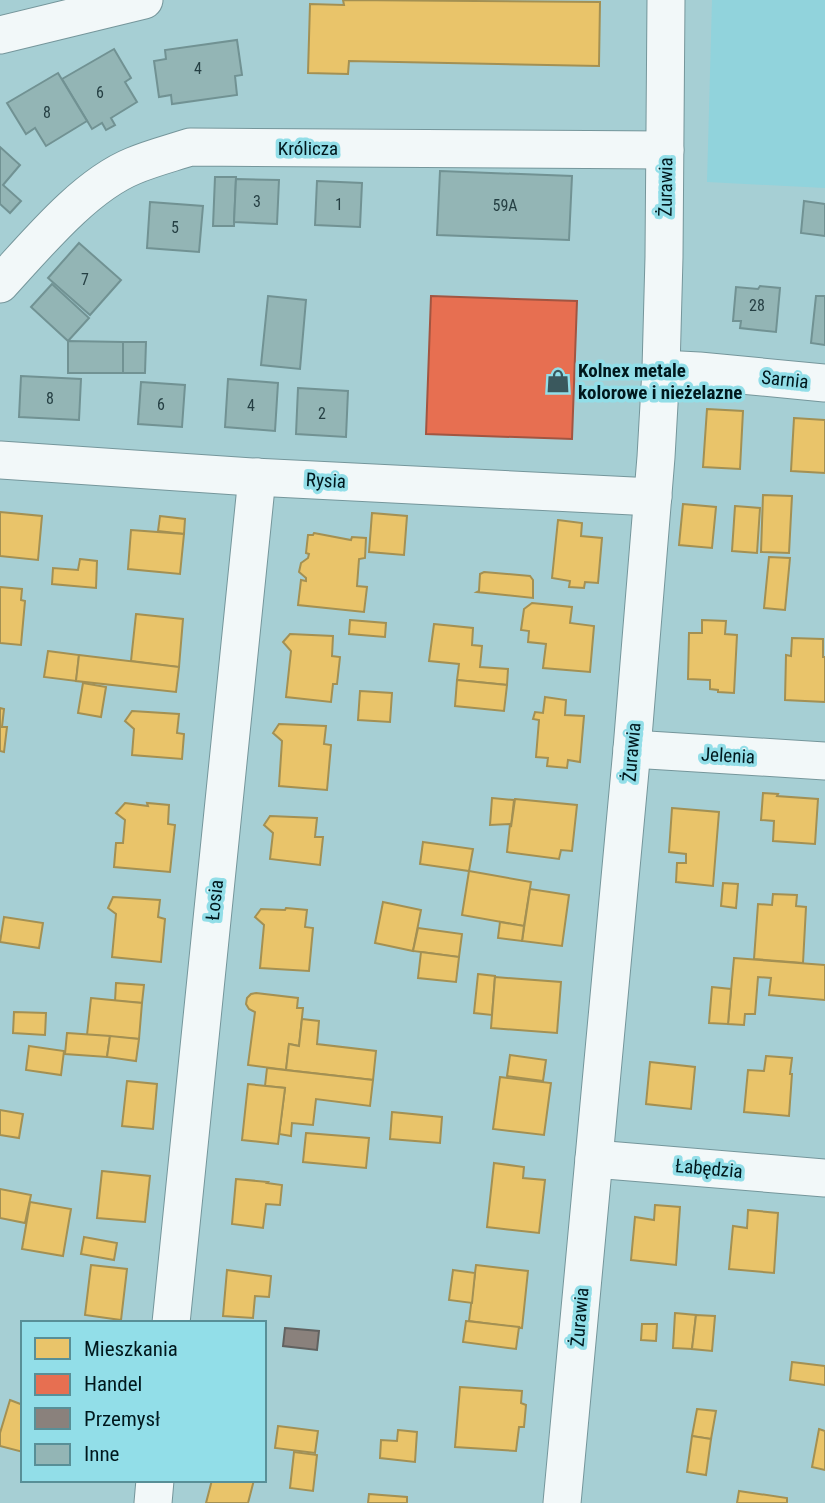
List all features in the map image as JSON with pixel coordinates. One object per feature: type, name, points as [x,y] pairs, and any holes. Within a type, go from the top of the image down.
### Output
[{"type":"street","points":[[0,35],[144,0]]},
{"type":"street","name":"Żurawia","points":[[562,1503],[653,497],[661,369],[666,0]]},
{"type":"street","name":"Królicza","points":[[0,284],[48,232],[99,185],[133,166],[190,147],[665,150]]},
{"type":"street","name":"Sarnia","points":[[661,369],[825,383]]},
{"type":"street","name":"Rysia","points":[[0,460],[257,477],[653,497]]},
{"type":"street","name":"Łosia","points":[[171,1321],[257,477]]},
{"type":"street","name":"Jelenia","points":[[632,749],[825,761]]},
{"type":"street","name":"Łabędzia","points":[[594,1159],[825,1178]]},
{"type":"street","points":[[153,1503],[155,1482]]},
{"type":"shaded area","points":[[712,0],[825,0],[825,188],[707,182]]},
{"type":"building: Mieszkania","points":[[343,0],[600,2],[599,66],[349,61],[348,74],[308,73],[310,4],[344,5]]},
{"type":"building: Mieszkania","points":[[707,409],[743,411],[740,469],[703,467]]},
{"type":"building: Mieszkania","points":[[794,418],[825,420],[825,473],[791,471]]},
{"type":"building: Mieszkania","points":[[763,495],[792,496],[789,553],[761,552]]},
{"type":"building: Mieszkania","points":[[683,504],[716,507],[712,548],[679,545]]},
{"type":"building: Mieszkania","points":[[735,506],[760,508],[757,553],[732,551]]},
{"type":"building: Mieszkania","points":[[0,512],[42,516],[38,560],[0,556]]},
{"type":"building: Mieszkania","points":[[372,513],[407,516],[404,555],[369,552]]},
{"type":"building: Mieszkania","points":[[160,516],[185,519],[184,534],[158,531]]},
{"type":"building: Mieszkania","points":[[558,520],[582,523],[581,536],[602,538],[598,583],[585,582],[584,588],[569,587],[570,581],[552,578]]},
{"type":"building: Mieszkania","points":[[131,530],[184,534],[180,574],[128,569]]},
{"type":"building: Mieszkania","points":[[314,533],[351,540],[352,537],[366,538],[365,558],[359,559],[357,586],[367,587],[364,612],[298,605],[301,580],[306,581],[299,572],[301,563],[309,554],[306,553],[308,535]]},
{"type":"building: Mieszkania","points":[[769,557],[790,558],[785,610],[764,608]]},
{"type":"building: Mieszkania","points":[[80,559],[97,561],[96,588],[52,584],[53,568],[78,570]]},
{"type":"building: Mieszkania","points":[[484,572],[530,576],[533,580],[533,598],[477,592],[480,574]]},
{"type":"building: Mieszkania","points":[[0,587],[22,589],[21,600],[25,601],[21,645],[0,643]]},
{"type":"building: Mieszkania","points":[[532,603],[572,607],[570,623],[594,626],[590,672],[543,668],[546,644],[528,642],[529,631],[521,630],[524,609]]},
{"type":"building: Mieszkania","points":[[136,614],[183,619],[179,667],[131,661]]},
{"type":"building: Mieszkania","points":[[350,620],[386,623],[385,637],[349,634]]},
{"type":"building: Mieszkania","points":[[702,620],[726,621],[725,634],[737,635],[734,693],[710,689],[710,680],[688,679],[689,633],[702,633]]},
{"type":"building: Mieszkania","points":[[434,624],[473,628],[472,645],[482,646],[480,667],[508,669],[507,685],[457,680],[459,664],[429,661]]},
{"type":"building: Mieszkania","points":[[290,634],[333,636],[332,656],[340,657],[337,684],[333,684],[331,702],[286,697],[291,651],[283,642]]},
{"type":"building: Mieszkania","points":[[792,638],[823,639],[825,702],[785,700],[786,655],[791,656]]},
{"type":"building: Mieszkania","points":[[48,651],[79,655],[76,681],[44,677]]},
{"type":"building: Mieszkania","points":[[79,655],[179,667],[176,692],[76,681]]},
{"type":"building: Mieszkania","points":[[457,680],[507,685],[504,711],[455,706]]},
{"type":"building: Mieszkania","points":[[83,683],[106,687],[101,717],[78,713]]},
{"type":"building: Mieszkania","points":[[360,691],[392,693],[390,722],[358,720]]},
{"type":"building: Mieszkania","points":[[545,697],[566,700],[565,715],[584,716],[580,762],[568,760],[567,768],[547,766],[548,758],[536,757],[539,720],[533,719],[535,712],[543,713]]},
{"type":"building: Mieszkania","points":[[0,708],[4,709],[2,727],[7,727],[4,752],[0,751]]},
{"type":"building: Mieszkania","points":[[132,711],[179,714],[177,733],[184,734],[182,759],[132,755],[134,729],[125,721]]},
{"type":"building: Mieszkania","points":[[279,724],[326,726],[324,744],[331,745],[327,790],[279,786],[282,741],[273,733]]},
{"type":"building: Mieszkania","points":[[763,793],[818,799],[815,844],[773,841],[774,821],[761,820]]},
{"type":"building: Mieszkania","points":[[492,798],[514,800],[511,827],[510,824],[490,825]]},
{"type":"building: Mieszkania","points":[[515,799],[577,805],[572,851],[561,850],[559,859],[507,852]]},
{"type":"building: Mieszkania","points":[[125,803],[169,805],[168,824],[175,825],[170,872],[114,867],[116,843],[123,843],[125,820],[116,813]]},
{"type":"building: Mieszkania","points":[[672,808],[719,812],[713,886],[676,882],[677,863],[686,863],[686,854],[669,852]]},
{"type":"building: Mieszkania","points":[[270,816],[317,818],[315,837],[323,837],[320,865],[270,859],[273,833],[264,825]]},
{"type":"building: Mieszkania","points":[[423,842],[473,849],[469,871],[420,864]]},
{"type":"building: Mieszkania","points":[[469,871],[531,882],[524,926],[462,915]]},
{"type":"building: Mieszkania","points":[[723,883],[738,884],[736,908],[721,906]]},
{"type":"building: Mieszkania","points":[[530,889],[569,895],[562,946],[522,941]]},
{"type":"building: Mieszkania","points":[[773,894],[797,895],[796,906],[806,907],[803,963],[754,959],[758,904],[772,905]]},
{"type":"building: Mieszkania","points":[[113,897],[160,900],[158,917],[165,919],[161,962],[112,957],[116,914],[108,908]]},
{"type":"building: Mieszkania","points":[[383,902],[421,910],[413,951],[375,943]]},
{"type":"building: Mieszkania","points":[[261,909],[307,910],[305,927],[313,928],[309,971],[260,968],[264,925],[255,917]]},
{"type":"building: Mieszkania","points":[[4,917],[43,923],[39,948],[0,942]]},
{"type":"building: Mieszkania","points":[[500,922],[524,926],[522,941],[498,938]]},
{"type":"building: Mieszkania","points":[[418,928],[462,934],[459,957],[413,951]]},
{"type":"building: Mieszkania","points":[[421,952],[459,957],[456,982],[418,978]]},
{"type":"building: Mieszkania","points":[[734,958],[825,965],[825,1000],[769,995],[771,978],[758,977],[755,1014],[745,1014],[744,1025],[728,1024]]},
{"type":"building: Mieszkania","points":[[478,974],[495,976],[492,1015],[474,1013]]},
{"type":"building: Mieszkania","points":[[495,977],[561,982],[557,1033],[491,1028]]},
{"type":"building: Mieszkania","points":[[116,983],[144,985],[142,1003],[115,1001]]},
{"type":"building: Mieszkania","points":[[712,987],[731,989],[728,1024],[709,1023]]},
{"type":"building: Mieszkania","points":[[256,993],[298,998],[297,1008],[303,1008],[299,1046],[289,1044],[286,1070],[248,1065],[255,1012],[246,1004],[247,998]]},
{"type":"building: Mieszkania","points":[[91,998],[142,1003],[139,1039],[87,1035]]},
{"type":"building: Mieszkania","points":[[14,1012],[46,1013],[45,1035],[13,1033]]},
{"type":"building: Mieszkania","points":[[302,1019],[319,1021],[317,1044],[376,1051],[373,1080],[286,1070],[289,1044],[299,1046]]},
{"type":"building: Mieszkania","points":[[67,1033],[110,1036],[107,1057],[65,1054]]},
{"type":"building: Mieszkania","points":[[110,1036],[139,1039],[136,1061],[107,1057]]},
{"type":"building: Mieszkania","points":[[29,1046],[64,1051],[61,1075],[26,1070]]},
{"type":"building: Mieszkania","points":[[510,1055],[546,1060],[543,1081],[507,1076]]},
{"type":"building: Mieszkania","points":[[766,1056],[792,1058],[789,1116],[744,1112],[748,1070],[764,1071]]},
{"type":"building: Mieszkania","points":[[650,1062],[695,1067],[691,1109],[646,1104]]},
{"type":"building: Mieszkania","points":[[267,1068],[373,1080],[370,1106],[316,1099],[313,1125],[292,1123],[291,1136],[279,1134],[285,1088],[265,1086]]},
{"type":"building: Mieszkania","points":[[500,1077],[551,1083],[544,1135],[493,1129]]},
{"type":"building: Mieszkania","points":[[127,1081],[157,1084],[153,1129],[122,1126]]},
{"type":"building: Mieszkania","points":[[248,1084],[285,1088],[278,1144],[242,1140]]},
{"type":"building: Mieszkania","points":[[0,1110],[23,1114],[19,1138],[0,1135]]},
{"type":"building: Mieszkania","points":[[392,1112],[442,1117],[440,1143],[390,1139]]},
{"type":"building: Mieszkania","points":[[306,1133],[369,1138],[366,1168],[303,1162]]},
{"type":"building: Mieszkania","points":[[494,1163],[524,1167],[523,1178],[545,1180],[539,1233],[487,1227]]},
{"type":"building: Mieszkania","points":[[102,1171],[150,1176],[145,1222],[97,1218]]},
{"type":"building: Mieszkania","points":[[236,1179],[282,1185],[280,1205],[266,1204],[263,1228],[232,1224]]},
{"type":"building: Mieszkania","points":[[0,1189],[31,1195],[25,1223],[0,1218]]},
{"type":"building: Mieszkania","points":[[30,1202],[71,1209],[63,1256],[22,1249]]},
{"type":"building: Mieszkania","points":[[655,1205],[680,1207],[676,1265],[631,1260],[635,1217],[654,1220]]},
{"type":"building: Mieszkania","points":[[748,1210],[778,1213],[774,1273],[729,1269],[733,1226],[747,1228]]},
{"type":"building: Mieszkania","points":[[84,1237],[117,1243],[114,1260],[81,1254]]},
{"type":"building: Mieszkania","points":[[91,1265],[127,1269],[121,1320],[85,1315]]},
{"type":"building: Mieszkania","points":[[476,1265],[528,1271],[522,1328],[469,1321]]},
{"type":"building: Mieszkania","points":[[227,1270],[271,1276],[269,1297],[255,1296],[253,1318],[223,1316]]},
{"type":"building: Mieszkania","points":[[453,1270],[475,1273],[472,1303],[449,1300]]},
{"type":"building: Mieszkania","points":[[675,1313],[696,1315],[692,1349],[673,1348]]},
{"type":"building: Mieszkania","points":[[696,1315],[715,1316],[712,1351],[692,1349]]},
{"type":"building: Mieszkania","points":[[466,1321],[519,1327],[516,1349],[463,1342]]},
{"type":"building: Mieszkania","points":[[642,1324],[657,1324],[656,1341],[641,1340]]},
{"type":"building: Mieszkania","points":[[792,1362],[825,1366],[825,1385],[790,1380]]},
{"type":"building: Mieszkania","points":[[460,1387],[522,1391],[521,1403],[526,1405],[524,1427],[519,1427],[516,1451],[455,1447]]},
{"type":"building: Mieszkania","points":[[10,1400],[21,1404],[21,1451],[0,1446],[0,1433]]},
{"type":"building: Mieszkania","points":[[697,1409],[716,1411],[711,1439],[692,1436]]},
{"type":"building: Mieszkania","points":[[278,1426],[318,1431],[315,1453],[275,1448]]},
{"type":"building: Mieszkania","points":[[819,1429],[825,1431],[825,1470],[812,1467]]},
{"type":"building: Mieszkania","points":[[398,1430],[417,1432],[415,1462],[380,1458],[381,1440],[397,1441]]},
{"type":"building: Mieszkania","points":[[692,1436],[711,1439],[706,1475],[687,1472]]},
{"type":"building: Mieszkania","points":[[294,1452],[317,1455],[313,1491],[290,1488]]},
{"type":"building: Mieszkania","points":[[211,1482],[253,1482],[248,1503],[206,1503]]},
{"type":"building: Mieszkania","points":[[739,1491],[787,1498],[787,1503],[737,1503]]},
{"type":"building: Mieszkania","points":[[369,1494],[407,1497],[407,1503],[368,1503]]},
{"type":"building: Handel","points":[[431,296],[577,301],[572,439],[426,434]]},
{"type":"building: Przemysł","points":[[285,1328],[319,1331],[317,1350],[283,1346]]},
{"type":"building: Inne","points":[[237,40],[242,75],[235,76],[237,95],[172,104],[171,95],[159,97],[154,61],[166,59],[165,50]]},
{"type":"building: Inne","points":[[114,49],[131,78],[125,82],[137,102],[111,118],[115,125],[106,130],[102,123],[92,129],[62,79]]},
{"type":"building: Inne","points":[[58,73],[87,121],[46,146],[35,128],[26,134],[7,103]]},
{"type":"building: Inne","points":[[0,147],[20,165],[3,185],[21,201],[10,213],[0,204]]},
{"type":"building: Inne","points":[[440,171],[572,176],[569,240],[437,235]]},
{"type":"building: Inne","points":[[215,177],[236,177],[234,226],[213,226]]},
{"type":"building: Inne","points":[[236,179],[279,180],[277,224],[234,222]]},
{"type":"building: Inne","points":[[317,181],[362,183],[360,227],[315,225]]},
{"type":"building: Inne","points":[[804,201],[825,204],[825,236],[801,233]]},
{"type":"building: Inne","points":[[150,202],[203,206],[199,252],[147,248]]},
{"type":"building: Inne","points":[[79,243],[121,280],[90,315],[48,278]]},
{"type":"building: Inne","points":[[52,284],[89,318],[68,341],[31,307]]},
{"type":"building: Inne","points":[[760,286],[780,288],[776,332],[740,328],[741,321],[733,321],[736,287],[758,289]]},
{"type":"building: Inne","points":[[268,296],[306,300],[300,369],[261,365]]},
{"type":"building: Inne","points":[[816,296],[825,296],[825,345],[811,343]]},
{"type":"building: Inne","points":[[68,341],[123,342],[123,373],[68,373]]},
{"type":"building: Inne","points":[[123,342],[146,342],[145,373],[123,373]]},
{"type":"building: Inne","points":[[21,376],[81,379],[79,420],[19,417]]},
{"type":"building: Inne","points":[[228,379],[278,383],[275,431],[225,427]]},
{"type":"building: Inne","points":[[141,382],[185,385],[182,427],[138,424]]},
{"type":"building: Inne","points":[[298,388],[348,391],[346,437],[296,434]]},
{"type":"place","name":"Kolnex metale kolorowe i nieżelazne","points":[[558,381]]}]
